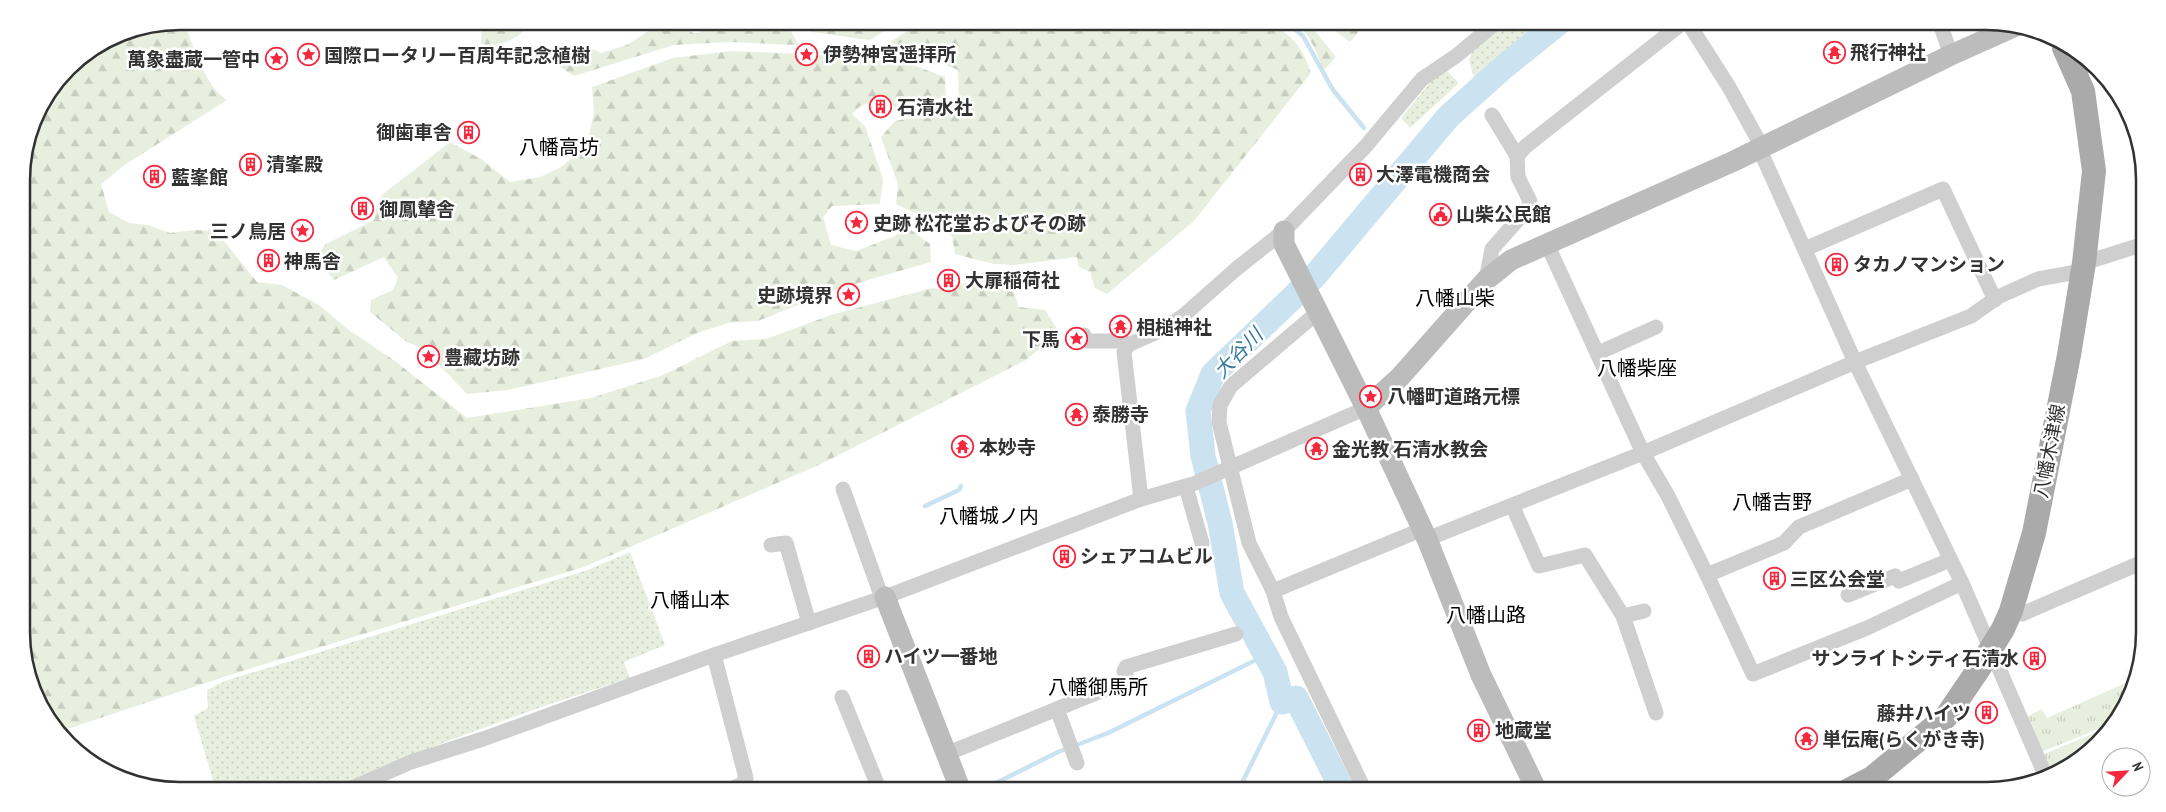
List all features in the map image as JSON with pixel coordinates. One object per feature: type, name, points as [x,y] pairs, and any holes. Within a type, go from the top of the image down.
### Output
[{"type":"main road","name":"八幡木津線","points":[[1864,782],[1872,778],[1946,716],[1991,649],[2011,611],[2034,533],[2069,355],[2083,267],[2094,171],[2083,91],[2067,54]]},
{"type":"street","points":[[1141,499],[1124,352],[1128,345],[1162,330],[1183,316],[1284,231],[1365,147],[1422,79],[1456,56],[1487,30]]},
{"type":"street","points":[[1518,156],[1526,146],[1674,30]]},
{"type":"street","points":[[1692,30],[1730,87],[1761,148],[1854,362],[1962,583],[2043,770]]},
{"type":"street","points":[[1942,30],[1952,55]]},
{"type":"street","points":[[365,782],[411,762],[483,740],[714,655],[884,598],[1141,499],[1190,486],[1366,408],[1400,377],[1486,280],[1511,260],[1761,148],[2004,31]]},
{"type":"street","points":[[1486,280],[1492,249],[1528,208],[1530,201],[1518,177],[1518,156],[1492,115]]},
{"type":"street","points":[[1805,249],[1943,189],[1995,300]]},
{"type":"street","points":[[1284,231],[1284,244],[1366,408],[1425,534],[1482,675],[1533,782]]},
{"type":"street","points":[[1547,244],[1643,453],[1668,496],[1707,574],[1753,674],[1867,628],[1962,583]]},
{"type":"street","points":[[1273,591],[1425,534],[1512,505],[1643,453],[1854,362],[1971,316],[1995,300],[2038,279],[2083,267],[2136,247]]},
{"type":"street","points":[[1316,310],[1232,386],[1220,405],[1219,422],[1249,543],[1273,591],[1281,617],[1361,782]]},
{"type":"street","points":[[1598,353],[1656,327]]},
{"type":"street","points":[[1084,335],[1086,340],[1122,341],[1128,345]]},
{"type":"street","points":[[1707,574],[1784,543],[1799,527],[1912,479]]},
{"type":"street","points":[[1190,486],[1202,543]]},
{"type":"street","points":[[843,489],[957,782]]},
{"type":"street","points":[[1512,505],[1539,566],[1585,555],[1623,616],[1656,713]]},
{"type":"street","points":[[771,546],[786,543],[809,623]]},
{"type":"street","points":[[1848,595],[1895,576],[1899,581],[1950,560]]},
{"type":"street","points":[[2011,611],[2022,614],[2136,564]]},
{"type":"street","points":[[1623,616],[1644,611]]},
{"type":"street","points":[[946,754],[1128,680],[1124,671],[1126,667],[1236,634]]},
{"type":"street","points":[[714,655],[746,778],[743,782]]},
{"type":"street","points":[[842,697],[876,782]]},
{"type":"street","points":[[1057,709],[1073,753]]},
{"type":"green space","points":[[187,30],[206,76],[219,94],[227,100],[126,164],[101,184],[109,212],[129,223],[148,225],[170,233],[195,230],[216,231],[257,282],[282,285],[319,305],[349,330],[395,361],[467,418],[591,398],[663,375],[732,341],[766,339],[831,315],[932,288],[947,290],[966,283],[1011,285],[1019,307],[1045,310],[1059,332],[1026,360],[821,464],[584,567],[242,671],[66,729],[46,698],[38,680],[33,661],[30,641],[30,171],[35,141],[41,123],[55,97],[74,74],[89,61],[123,41],[151,33]]},
{"type":"green space","points":[[482,30],[524,30],[518,36],[496,47],[481,44]]},
{"type":"green space","points":[[650,30],[688,30],[695,34],[704,30],[790,30],[799,45],[730,42],[674,45],[574,76],[552,62],[573,46],[583,44],[601,53],[627,45]]},
{"type":"green space","points":[[810,30],[886,30],[870,40],[811,32]]},
{"type":"green space","points":[[909,30],[1280,30],[1299,47],[1311,73],[1194,221],[1107,294],[1095,288],[1090,272],[1079,267],[1077,257],[1014,265],[994,264],[955,254],[952,236],[921,216],[896,204],[898,184],[881,137],[895,121],[923,116],[959,101],[958,70],[890,42]]},
{"type":"green space","points":[[1314,30],[1336,57],[1324,70],[1315,50],[1304,31]]},
{"type":"green space","points":[[1334,30],[1360,30],[1350,42]]},
{"type":"green space","points":[[1495,30],[1537,30],[1475,80],[1469,61],[1473,49]]},
{"type":"green space","points":[[732,51],[800,54],[809,59],[826,54],[861,52],[912,64],[945,77],[946,96],[914,107],[895,109],[888,96],[860,106],[852,114],[865,126],[883,179],[880,204],[832,206],[823,217],[831,245],[856,251],[895,236],[907,227],[930,244],[931,262],[837,289],[758,321],[728,323],[697,333],[644,359],[508,390],[467,394],[438,364],[434,353],[407,342],[370,312],[371,300],[393,290],[398,278],[384,257],[334,280],[315,258],[326,244],[374,220],[378,202],[383,194],[450,142],[481,159],[510,182],[540,177],[561,167],[587,146],[594,112],[592,87],[673,58]]},
{"type":"green space","points":[[1447,71],[1459,83],[1410,128],[1401,118],[1433,79]]},
{"type":"green space","points":[[630,552],[665,645],[624,662],[630,678],[544,706],[445,742],[347,782],[213,782],[194,716],[208,708],[207,690],[225,681],[585,571]]},
{"type":"green space","points":[[2127,682],[2111,715],[2100,728],[2041,752],[2026,717],[2042,709],[2047,718]]},
{"type":"green space","points":[[2097,732],[2077,751],[2061,762],[2048,768],[2042,755]]},
{"type":"waterway","points":[[1296,30],[1303,36],[1333,90],[1364,128]]},
{"type":"waterway","name":"大谷川","points":[[1338,782],[1296,698],[1282,702],[1275,672],[1232,593],[1220,523],[1203,456],[1198,411],[1213,374],[1314,277],[1449,116],[1505,66],[1550,30]]},
{"type":"waterway","points":[[925,506],[959,490],[961,486]]},
{"type":"waterway","points":[[998,782],[1058,752],[1108,733],[1266,655]]},
{"type":"waterway","points":[[1242,782],[1282,702]]},
{"type":"place","name":"飛行神社","points":[[1834,52]]},
{"type":"place","name":"伊勢神宮遥拝所","points":[[807,54]]},
{"type":"place","name":"国際ロータリー百周年記念植樹","points":[[308,55]]},
{"type":"place","name":"萬象盡蔵一管中","points":[[276,59]]},
{"type":"place","name":"石清水社","points":[[881,107]]},
{"type":"place","name":"御歯車舎","points":[[468,132]]},
{"type":"place","name":"清峯殿","points":[[250,164]]},
{"type":"place","name":"大澤電機商会","points":[[1360,174]]},
{"type":"place","name":"藍峯館","points":[[155,177]]},
{"type":"place","name":"御鳳輦舎","points":[[363,209]]},
{"type":"place","name":"山柴公民館","points":[[1440,214]]},
{"type":"place","name":"史跡 松花堂およびその跡","points":[[857,223]]},
{"type":"place","name":"三ノ鳥居","points":[[302,231]]},
{"type":"place","name":"神馬舎","points":[[268,261]]},
{"type":"place","name":"タカノマンション","points":[[1837,264]]},
{"type":"place","name":"大扉稲荷社","points":[[949,280]]},
{"type":"place","name":"史跡境界","points":[[849,295]]},
{"type":"place","name":"相槌神社","points":[[1120,327]]},
{"type":"place","name":"下馬","points":[[1076,339]]},
{"type":"place","name":"豊藏坊跡","points":[[428,357]]},
{"type":"place","name":"八幡町道路元標","points":[[1371,396]]},
{"type":"place","name":"泰勝寺","points":[[1076,414]]},
{"type":"place","name":"本妙寺","points":[[963,447]]},
{"type":"place","name":"金光教 石清水教会","points":[[1316,449]]},
{"type":"place","name":"シェアコムビル","points":[[1064,556]]},
{"type":"place","name":"三区公会堂","points":[[1774,579]]},
{"type":"place","name":"ハイツ一番地","points":[[868,656]]},
{"type":"place","name":"サンライトシティ石清水","points":[[2035,658]]},
{"type":"place","name":"藤井ハイツ","points":[[1987,713]]},
{"type":"place","name":"地蔵堂","points":[[1479,730]]},
{"type":"place","name":"単伝庵(らくがき寺)","points":[[1806,739]]},
{"type":"district","name":"八幡高坊","points":[[559,147]]},
{"type":"district","name":"八幡山柴","points":[[1455,298]]},
{"type":"district","name":"八幡柴座","points":[[1637,368]]},
{"type":"district","name":"八幡吉野","points":[[1772,502]]},
{"type":"district","name":"八幡城ノ内","points":[[989,516]]},
{"type":"district","name":"八幡山本","points":[[690,600]]},
{"type":"district","name":"八幡山路","points":[[1486,615]]},
{"type":"district","name":"八幡御馬所","points":[[1098,687]]}]
